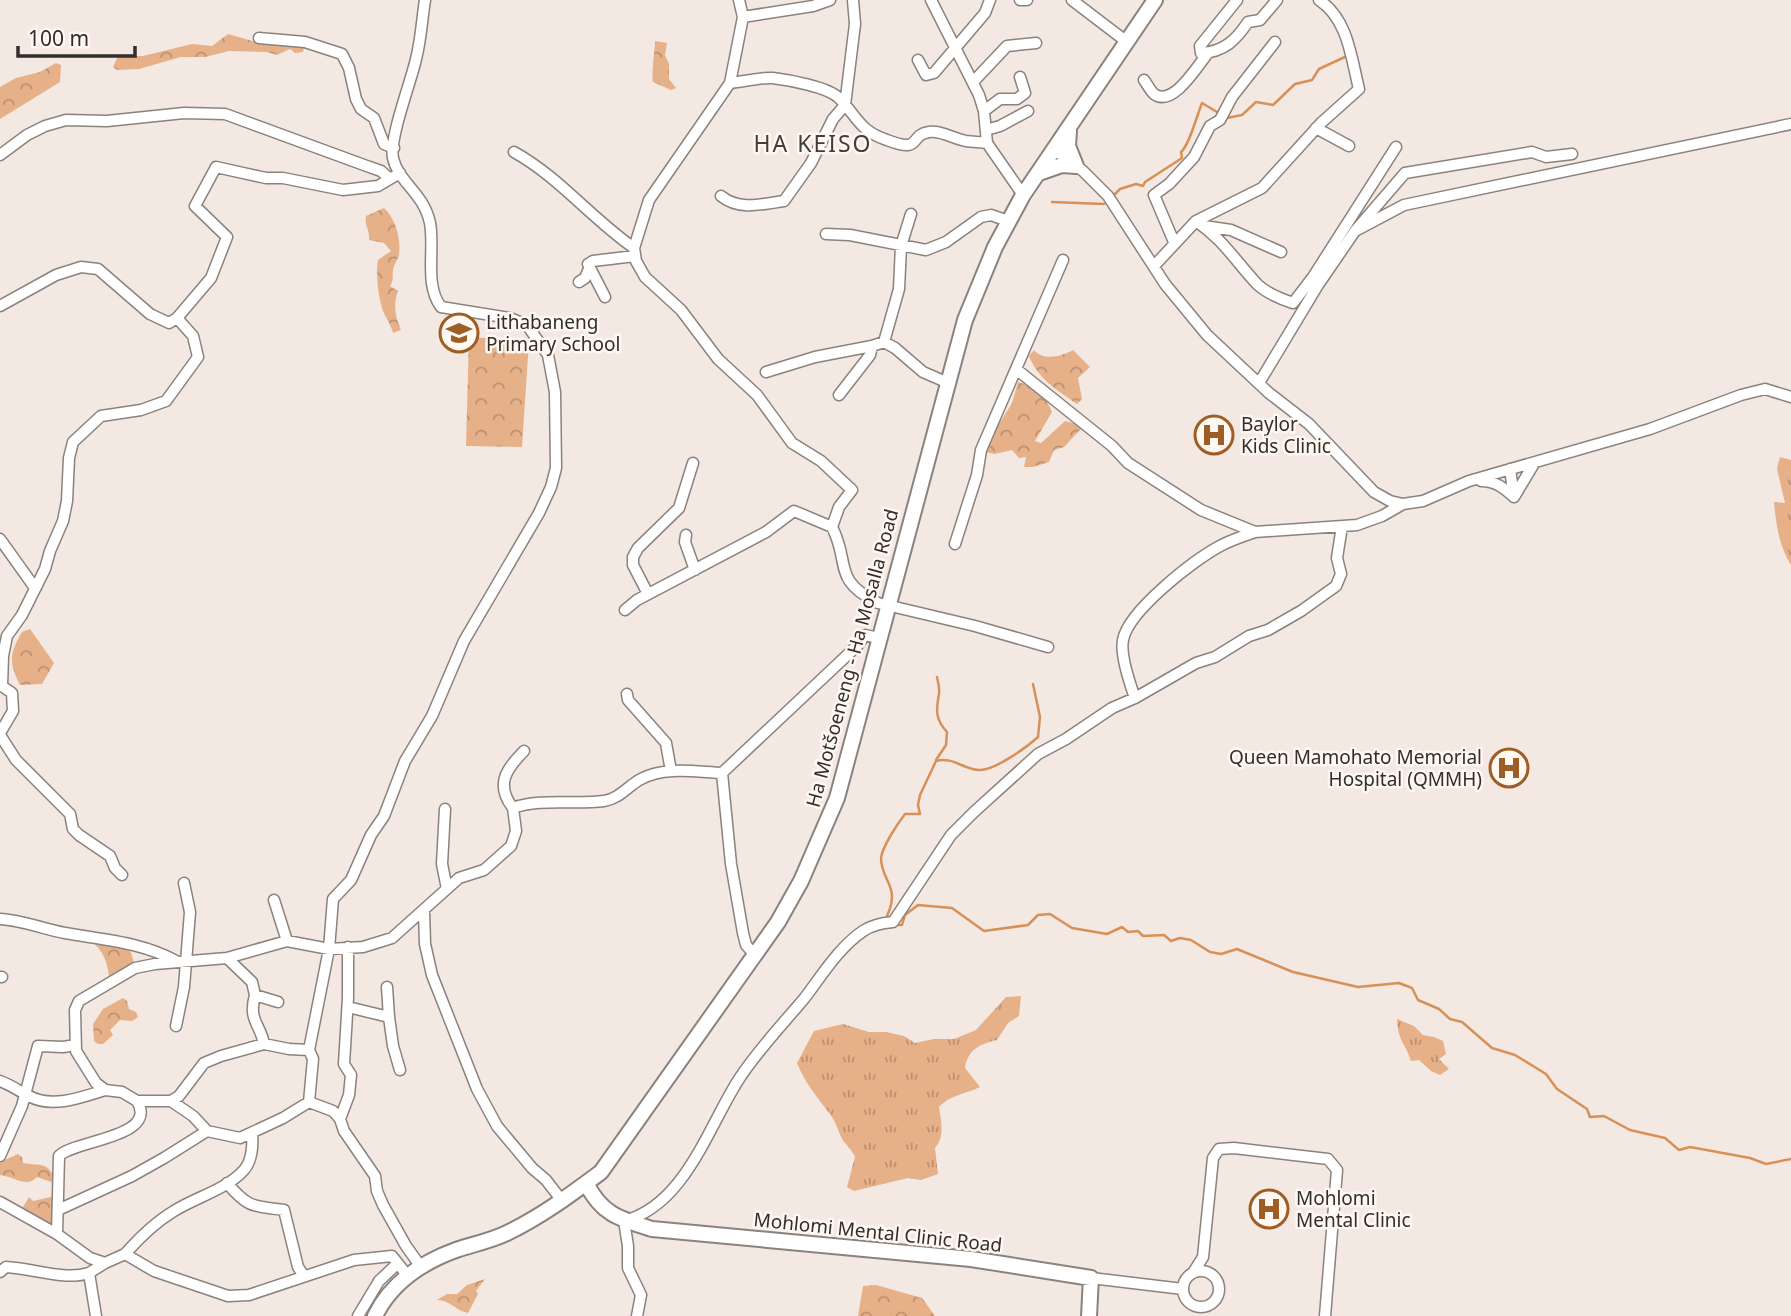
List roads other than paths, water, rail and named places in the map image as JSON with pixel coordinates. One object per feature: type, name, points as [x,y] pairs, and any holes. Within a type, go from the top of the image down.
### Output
[{"type":"main road","name":"Ha Motšoeneng - Ha Mosalla Road","points":[[375,1316],[408,1268],[504,1235],[563,1202],[601,1172],[778,922],[801,881],[837,798],[946,382],[965,320],[995,247],[1023,195],[1155,0]]},
{"type":"main road","points":[[1038,174],[1062,165],[1076,166],[1068,146],[1070,126]]},
{"type":"main road","name":"Mohlomi Mental Clinic Road","points":[[586,1183],[607,1212],[624,1221],[652,1229],[971,1259],[1091,1278]]},
{"type":"main road","points":[[1089,1316],[1091,1278]]},
{"type":"street","points":[[309,1102],[313,1059],[309,1050],[328,949],[333,898],[351,880],[371,835],[384,816],[405,761],[432,716],[464,641],[539,513],[556,468],[555,393],[548,355],[527,325],[510,318],[441,307],[433,296],[430,224],[424,203],[396,169],[392,155],[399,118],[417,55],[425,0]]},
{"type":"street","points":[[634,252],[649,200],[730,83],[743,17],[739,0]]},
{"type":"street","points":[[743,17],[813,6],[830,0]]},
{"type":"street","points":[[721,196],[729,203],[739,205],[784,201],[811,163],[833,119],[845,105],[855,24],[853,0]]},
{"type":"street","points":[[931,0],[973,82],[984,111],[987,143],[1023,195]]},
{"type":"street","points":[[918,60],[926,75],[934,73],[985,13],[990,0]]},
{"type":"street","points":[[1020,0],[1027,0]]},
{"type":"street","points":[[1072,0],[1127,41]]},
{"type":"street","points":[[1141,0],[1144,17]]},
{"type":"street","points":[[1237,0],[1200,46],[1201,53],[1232,44],[1248,22],[1260,20],[1277,0]]},
{"type":"street","points":[[1154,265],[1174,242],[1200,223],[1262,188],[1316,128],[1359,89],[1347,39],[1329,7],[1319,0]]},
{"type":"street","points":[[260,38],[305,42],[342,54],[361,109],[374,118],[384,144],[394,148]]},
{"type":"street","points":[[1174,242],[1154,195],[1169,184],[1194,157],[1210,126],[1220,120],[1232,97],[1275,42]]},
{"type":"street","points":[[973,82],[1007,46],[1036,43]]},
{"type":"street","points":[[1144,80],[1154,93],[1162,97],[1171,95],[1181,87],[1208,53]]},
{"type":"street","points":[[984,111],[1000,99],[1017,99],[1025,93],[1020,77]]},
{"type":"street","points":[[730,83],[771,78],[827,90],[837,96],[865,130],[905,147],[914,144],[920,136],[928,132],[964,141],[987,143]]},
{"type":"street","points":[[986,130],[1000,126],[1028,111]]},
{"type":"street","points":[[0,155],[27,135],[65,120],[107,121],[184,113],[225,114],[373,168],[390,179]]},
{"type":"street","points":[[1356,231],[1404,205],[1791,124]]},
{"type":"street","points":[[1316,128],[1349,146]]},
{"type":"street","points":[[1200,223],[1214,233],[1259,286],[1293,303],[1313,277],[1396,147]]},
{"type":"street","points":[[1055,150],[1108,197],[1166,284],[1208,335],[1259,383],[1309,424],[1374,492],[1390,501],[1403,504]]},
{"type":"street","points":[[514,152],[557,181],[634,252],[645,276],[681,310],[718,359],[757,395],[792,443],[821,461],[852,490],[839,507],[832,527]]},
{"type":"street","points":[[1259,383],[1318,285],[1356,231],[1405,173],[1532,152],[1546,157],[1572,154]]},
{"type":"street","points":[[0,306],[56,275],[82,267],[98,270],[150,314],[169,323],[177,318],[211,278],[227,237],[195,206],[216,167],[343,190],[379,186],[400,173]]},
{"type":"street","points":[[884,342],[899,289],[901,246],[911,214]]},
{"type":"street","points":[[826,234],[850,235],[926,250],[946,242],[981,217],[991,215],[1008,221]]},
{"type":"street","points":[[1200,223],[1231,230],[1281,252]]},
{"type":"street","points":[[579,282],[585,278],[588,264],[593,261],[634,252]]},
{"type":"street","points":[[955,544],[981,450],[1063,260]]},
{"type":"street","points":[[589,269],[605,297]]},
{"type":"street","points":[[122,875],[115,868],[110,856],[73,829],[70,814],[16,760],[0,734],[13,711],[12,693],[1,684],[3,656],[7,636],[22,615],[46,569],[50,551],[64,521],[69,458],[73,442],[101,416],[141,410],[166,401],[198,357],[193,336],[177,318]]},
{"type":"street","points":[[766,372],[815,356],[884,342],[923,372],[946,382]]},
{"type":"street","points":[[839,396],[870,355],[872,346]]},
{"type":"street","points":[[1016,369],[1112,446],[1128,463],[1201,510],[1255,532]]},
{"type":"street","points":[[1135,698],[1123,652],[1122,641],[1127,627],[1153,597],[1217,548],[1255,532],[1357,525],[1403,504],[1423,501],[1469,481],[1650,429],[1741,395],[1765,389],[1791,397]]},
{"type":"street","points":[[1514,497],[1535,462]]},
{"type":"street","points":[[648,594],[633,565],[633,557],[638,548],[679,508],[693,463]]},
{"type":"street","points":[[1510,470],[1514,497]]},
{"type":"street","points":[[1469,481],[1490,481],[1514,497]]},
{"type":"street","points":[[625,610],[648,594],[766,533],[794,511],[832,527],[839,541],[842,568],[847,580],[856,591],[866,597],[887,605],[1048,647]]},
{"type":"street","points":[[637,1316],[641,1295],[628,1268],[624,1221],[648,1212],[683,1175],[695,1160],[739,1079],[837,956],[861,932],[875,924],[893,922],[959,827],[1038,754],[1112,708],[1196,663],[1215,657],[1250,636],[1268,629],[1336,586],[1342,574],[1337,558],[1342,526]]},
{"type":"street","points":[[686,535],[685,542],[695,570]]},
{"type":"street","points":[[0,539],[35,588]]},
{"type":"street","points":[[513,808],[523,804],[605,801],[617,797],[640,779],[671,771],[722,773],[858,645],[865,635],[879,638]]},
{"type":"street","points":[[627,694],[628,699],[666,743],[671,771]]},
{"type":"street","points":[[105,1090],[96,1083],[76,1051],[75,1010],[79,1001],[135,968],[227,958],[287,941],[328,949],[363,947],[392,938],[459,878],[484,870],[511,846],[516,831],[513,808],[504,797],[504,782],[507,769],[524,751]]},
{"type":"street","points":[[722,773],[731,864],[741,922],[746,945],[754,954]]},
{"type":"street","points":[[446,809],[442,864],[447,889]]},
{"type":"street","points":[[176,1026],[184,987],[182,962],[190,912],[184,883]]},
{"type":"street","points":[[274,900],[287,941]]},
{"type":"street","points":[[424,911],[425,944],[432,975],[477,1089],[503,1135],[563,1202]]},
{"type":"street","points":[[0,919],[15,920],[64,933],[127,942],[182,962]]},
{"type":"street","points":[[340,1119],[346,1107],[351,1075],[344,1064],[348,947]]},
{"type":"street","points":[[227,958],[252,982],[255,995],[253,1021],[264,1044]]},
{"type":"street","points":[[387,987],[393,1046],[400,1070]]},
{"type":"street","points":[[255,995],[278,1002]]},
{"type":"street","points":[[348,1007],[389,1017]]},
{"type":"street","points":[[137,1101],[171,1101],[179,1096],[204,1063],[264,1044],[309,1050]]},
{"type":"street","points":[[0,1156],[22,1106],[38,1046],[76,1045]]},
{"type":"street","points":[[0,1081],[41,1101],[56,1102],[105,1090],[122,1092],[137,1101],[142,1110],[141,1117],[131,1128],[64,1151],[59,1156],[57,1234]]},
{"type":"street","points":[[171,1101],[193,1116],[207,1130],[240,1138],[253,1134],[309,1102]]},
{"type":"street","points":[[309,1102],[333,1111],[375,1175],[377,1191],[383,1205],[406,1247],[408,1268]]},
{"type":"street","points":[[58,1210],[132,1176],[207,1130]]},
{"type":"street","points":[[0,1272],[6,1267],[80,1276],[124,1254],[148,1228],[165,1216],[226,1184],[246,1169],[253,1149],[253,1134]]},
{"type":"street","points":[[1196,1316],[1184,1289],[1186,1280],[1203,1257],[1213,1158],[1219,1149],[1234,1148],[1328,1159],[1336,1165],[1325,1316]]},
{"type":"street","points":[[226,1184],[243,1201],[284,1210],[298,1267],[304,1276]]},
{"type":"street","points":[[0,1202],[57,1234],[90,1258],[105,1263]]},
{"type":"street","points":[[124,1254],[154,1271],[228,1296],[249,1294],[354,1261],[392,1256],[408,1268]]},
{"type":"street","points":[[358,1316],[379,1281],[408,1268]]},
{"type":"street","points":[[89,1273],[96,1316]]},
{"type":"street","points":[[1192,1305],[1210,1305],[1218,1296],[1219,1290],[1211,1274],[1193,1273]]},
{"type":"street","name":"Mohlomi Mental Clinic Road","points":[[1091,1278],[1184,1289]]},
{"type":"waterway","points":[[1115,194],[1120,189],[1136,184],[1143,186],[1182,158],[1181,152],[1190,137],[1202,103],[1227,118],[1242,115],[1256,102],[1273,105],[1295,84],[1312,80],[1319,69],[1347,56]]},
{"type":"waterway","points":[[1052,202],[1104,204]]},
{"type":"waterway","points":[[936,760],[946,745],[947,732],[937,714],[937,677]]},
{"type":"waterway","points":[[889,918],[887,916],[892,898],[882,866],[882,853],[905,814],[920,814],[920,795],[936,761],[948,760],[974,769],[985,769],[1010,758],[1033,741],[1038,737],[1040,717],[1033,684]]},
{"type":"waterway","points":[[896,925],[902,925],[905,915],[918,905],[952,908],[984,931],[1028,925],[1038,915],[1050,914],[1072,928],[1107,934],[1122,927],[1128,932],[1138,931],[1143,936],[1164,935],[1171,941],[1180,938],[1191,940],[1210,952],[1221,954],[1237,949],[1293,972],[1358,987],[1399,983],[1412,988],[1418,1000],[1439,1009],[1450,1019],[1462,1022],[1492,1048],[1515,1055],[1546,1074],[1557,1089],[1587,1109],[1590,1117],[1604,1116],[1630,1130],[1665,1138],[1679,1150],[1690,1147],[1750,1158],[1766,1164],[1791,1159]]},
{"type":"place","name":"Lithabaneng Primary School","points":[[459,333]]},
{"type":"place","name":"Baylor Kids Clinic","points":[[1214,435]]},
{"type":"place","name":"Queen Mamohato Memorial Hospital (QMMH)","points":[[1509,768]]},
{"type":"place","name":"Mohlomi Mental Clinic","points":[[1269,1209]]},
{"type":"district","name":"HA KEISO","points":[[813,144]]}]
